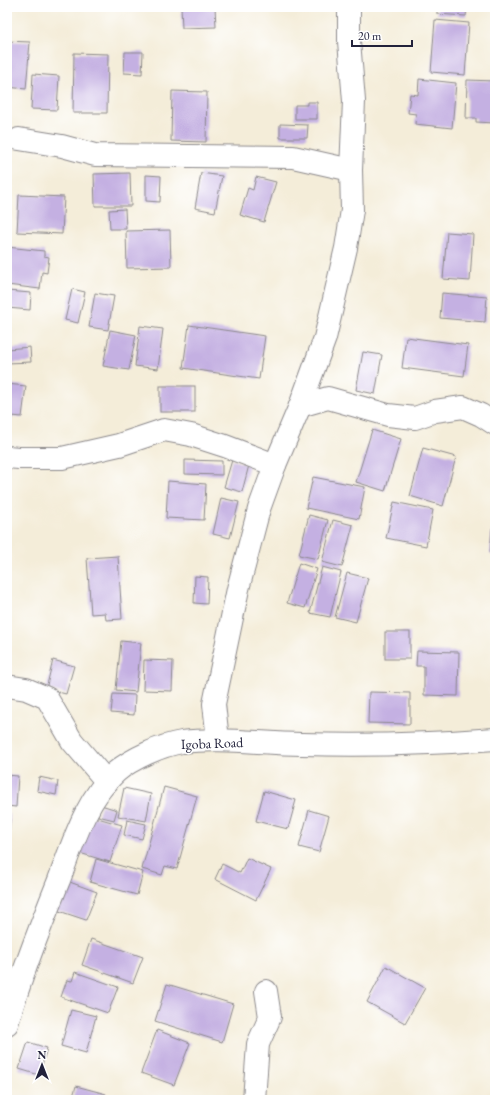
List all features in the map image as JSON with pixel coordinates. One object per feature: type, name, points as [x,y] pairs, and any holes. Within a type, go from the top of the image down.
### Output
[{"type":"street","points":[[218,740],[214,704],[238,589],[259,508],[274,465],[300,406],[325,338],[341,270],[352,210],[351,170],[354,102],[349,41],[349,7]]},
{"type":"street","points":[[19,139],[62,146],[95,155],[293,157],[351,170]]},
{"type":"street","points":[[300,406],[328,398],[388,415],[415,418],[435,411],[463,407],[481,415],[495,424]]},
{"type":"street","points":[[7,457],[62,458],[119,445],[164,430],[191,435],[225,446],[274,465]]},
{"type":"street","points":[[7,686],[26,689],[47,698],[72,741],[107,782]]},
{"type":"street","name":"Igoba Road","points":[[7,1024],[35,938],[91,805],[107,782],[118,771],[139,758],[159,748],[182,742],[218,740],[364,745],[448,743],[495,739]]},
{"type":"street","points":[[254,1100],[258,1044],[270,1018],[266,991]]},
{"type":"building","points":[[181,7],[215,7],[216,27],[182,28]]},
{"type":"building","points":[[437,7],[467,7],[466,16],[437,14]]},
{"type":"building","points":[[435,20],[469,23],[465,75],[431,72]]},
{"type":"building","points":[[7,41],[30,42],[26,89],[7,87]]},
{"type":"building","points":[[125,52],[143,52],[142,74],[124,73]]},
{"type":"building","points":[[74,53],[108,54],[107,113],[73,113]]},
{"type":"building","points":[[33,74],[59,76],[57,110],[31,109]]},
{"type":"building","points":[[419,79],[456,83],[452,128],[415,124],[416,114],[408,113],[410,94],[418,95]]},
{"type":"building","points":[[467,80],[495,81],[495,123],[476,122],[476,118],[466,118]]},
{"type":"building","points":[[172,91],[207,92],[206,142],[171,141]]},
{"type":"building","points":[[307,102],[317,102],[317,119],[295,119],[295,105],[307,105]]},
{"type":"building","points":[[280,124],[308,125],[307,138],[280,138]]},
{"type":"building","points":[[130,173],[131,206],[95,206],[94,174]]},
{"type":"building","points":[[201,173],[222,176],[215,212],[195,208]]},
{"type":"building","points":[[146,175],[161,176],[160,202],[146,201]]},
{"type":"building","points":[[256,177],[276,182],[264,222],[240,215],[248,188],[253,190]]},
{"type":"building","points":[[19,195],[64,197],[62,234],[17,232]]},
{"type":"building","points":[[125,209],[126,229],[110,229],[109,210]]},
{"type":"building","points":[[170,230],[171,267],[127,268],[126,231]]},
{"type":"building","points":[[447,232],[473,234],[470,281],[443,279]]},
{"type":"building","points":[[7,247],[44,251],[44,256],[49,257],[47,273],[42,272],[40,289],[7,285]]},
{"type":"building","points":[[72,289],[85,292],[78,323],[65,320]]},
{"type":"building","points":[[7,291],[31,293],[30,310],[7,308]]},
{"type":"building","points":[[95,293],[114,296],[108,330],[89,327]]},
{"type":"building","points":[[442,293],[487,297],[485,322],[440,318]]},
{"type":"building","points":[[189,325],[265,336],[259,379],[183,368]]},
{"type":"building","points":[[140,326],[163,329],[158,369],[135,366]]},
{"type":"building","points":[[110,330],[136,335],[129,370],[103,366]]},
{"type":"building","points":[[406,337],[468,345],[464,376],[402,368]]},
{"type":"building","points":[[30,347],[31,362],[7,363],[7,349]]},
{"type":"building","points":[[363,352],[382,355],[375,394],[356,390]]},
{"type":"building","points":[[7,384],[26,386],[22,417],[12,416],[11,423],[7,422]]},
{"type":"building","points":[[160,386],[195,386],[195,412],[160,412]]},
{"type":"building","points":[[372,430],[401,439],[385,491],[356,482]]},
{"type":"building","points":[[423,448],[456,457],[443,506],[410,496]]},
{"type":"building","points":[[185,460],[222,461],[222,475],[185,474]]},
{"type":"building","points":[[232,460],[249,465],[242,492],[224,487]]},
{"type":"building","points":[[313,477],[365,487],[359,519],[306,508]]},
{"type":"building","points":[[168,481],[206,484],[204,520],[166,518]]},
{"type":"building","points":[[221,498],[239,502],[230,538],[213,534]]},
{"type":"building","points":[[394,502],[433,510],[426,546],[386,538]]},
{"type":"building","points":[[309,515],[328,520],[318,559],[299,555]]},
{"type":"building","points":[[333,520],[353,525],[342,567],[322,562]]},
{"type":"building","points":[[492,528],[495,528],[495,555],[490,554]]},
{"type":"building","points":[[118,556],[122,619],[106,620],[105,613],[91,614],[87,558]]},
{"type":"building","points":[[299,563],[317,569],[305,608],[287,603]]},
{"type":"building","points":[[322,567],[341,572],[330,617],[310,613]]},
{"type":"building","points":[[347,573],[368,578],[356,622],[335,617]]},
{"type":"building","points":[[195,576],[208,577],[207,604],[194,603]]},
{"type":"building","points":[[385,632],[410,632],[410,659],[385,659]]},
{"type":"building","points":[[121,641],[141,643],[136,692],[116,690]]},
{"type":"building","points":[[417,651],[459,652],[458,696],[424,695],[424,666],[416,666]]},
{"type":"building","points":[[53,660],[74,666],[66,694],[46,689]]},
{"type":"building","points":[[144,660],[173,661],[172,691],[143,690]]},
{"type":"building","points":[[369,692],[410,693],[410,724],[368,723]]},
{"type":"building","points":[[113,694],[135,695],[134,715],[111,713]]},
{"type":"building","points":[[7,775],[18,776],[16,807],[7,806]]},
{"type":"building","points":[[39,777],[58,781],[56,795],[37,791]]},
{"type":"building","points":[[164,787],[197,796],[177,869],[165,866],[162,875],[142,869]]},
{"type":"building","points":[[124,788],[151,794],[146,821],[118,816]]},
{"type":"building","points":[[264,791],[296,800],[288,829],[256,821]]},
{"type":"building","points":[[101,805],[117,810],[114,820],[98,816]]},
{"type":"building","points":[[309,810],[329,816],[319,852],[299,847]]},
{"type":"building","points":[[7,814],[10,814],[9,846],[7,846]]},
{"type":"building","points":[[87,815],[122,825],[110,862],[76,852]]},
{"type":"building","points":[[127,820],[146,824],[142,839],[124,835]]},
{"type":"building","points":[[247,858],[271,869],[256,900],[215,879],[222,864],[240,873]]},
{"type":"building","points":[[96,859],[143,872],[137,895],[90,882]]},
{"type":"building","points":[[67,881],[97,892],[86,920],[56,910]]},
{"type":"building","points":[[91,939],[143,957],[133,983],[82,965]]},
{"type":"building","points":[[386,966],[425,988],[405,1023],[367,1002]]},
{"type":"building","points":[[75,972],[118,987],[108,1013],[61,997],[67,980],[72,981]]},
{"type":"building","points":[[167,984],[233,1004],[222,1042],[155,1021]]},
{"type":"building","points":[[71,1010],[96,1016],[86,1053],[61,1046]]},
{"type":"building","points":[[157,1030],[190,1043],[174,1085],[141,1073]]},
{"type":"building","points":[[28,1042],[47,1048],[39,1075],[19,1069]]},
{"type":"building","points":[[76,1086],[106,1094],[104,1100],[72,1100]]}]
